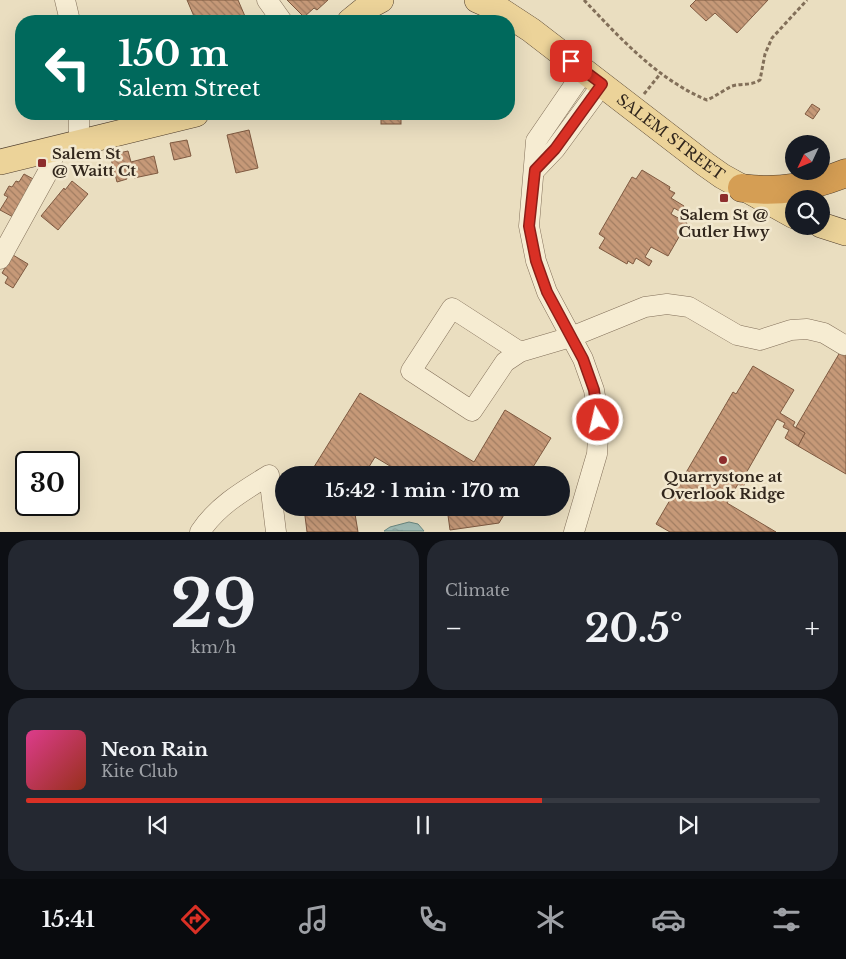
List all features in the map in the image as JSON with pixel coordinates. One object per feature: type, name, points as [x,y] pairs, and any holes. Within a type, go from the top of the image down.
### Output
[{"type":"highway","points":[[742,188],[766,191],[810,187],[846,173]]},
{"type":"main road","points":[[357,15],[381,0]]},
{"type":"main road","name":"SALEM STREET","points":[[477,0],[506,15]]},
{"type":"main road","name":"SALEM STREET","points":[[515,19],[704,164],[742,188],[785,211]]},
{"type":"main road","points":[[0,162],[171,120]]},
{"type":"main road","points":[[830,228],[846,233]]},
{"type":"street","points":[[64,0],[68,15]]},
{"type":"street","points":[[267,0],[278,15]]},
{"type":"street","points":[[574,532],[596,454],[598,420],[594,390],[583,359],[547,292],[536,261],[529,226],[535,170],[555,149],[593,78]]},
{"type":"street","points":[[79,120],[79,142]]},
{"type":"street","points":[[0,259],[49,170],[53,149]]},
{"type":"street","points":[[520,352],[452,308],[411,371],[472,411],[506,362],[520,352],[571,336],[644,307],[667,304],[689,307],[737,335],[760,340],[791,330],[807,329],[824,334],[844,345]]},
{"type":"street","points":[[200,532],[210,518],[229,501],[269,475],[276,532]]},
{"type":"path","points":[[584,0],[621,38],[661,73],[688,92],[707,100],[730,87],[742,84],[752,85],[760,80],[765,54],[772,38],[807,0]]},
{"type":"path","points":[[643,95],[661,73]]},
{"type":"water","points":[[409,522],[418,524],[424,531],[384,531],[390,527]]},
{"type":"building","points":[[187,0],[238,0],[244,15],[193,15]]},
{"type":"building","points":[[287,0],[328,0],[317,10],[314,8],[306,15],[302,15]]},
{"type":"building","points":[[696,0],[768,0],[737,33],[715,13],[706,21],[690,6]]},
{"type":"building","points":[[812,104],[820,109],[813,119],[805,114]]},
{"type":"building","points":[[381,120],[401,120],[401,124],[381,124]]},
{"type":"building","points":[[249,130],[258,168],[236,173],[227,135]]},
{"type":"building","points":[[187,140],[191,156],[174,160],[170,143]]},
{"type":"building","points":[[128,151],[131,162],[154,156],[158,173],[134,178],[133,175],[126,176],[127,179],[117,182],[110,155]]},
{"type":"building","points":[[642,170],[670,187],[669,190],[675,193],[671,198],[684,206],[681,212],[674,208],[671,214],[687,223],[668,256],[651,247],[645,257],[652,261],[649,266],[636,258],[633,264],[628,261],[627,264],[599,248],[605,238],[599,234],[632,177],[636,179]]},
{"type":"building","points":[[24,174],[37,181],[15,218],[0,210],[8,197],[4,195],[9,186],[12,187],[16,181],[19,182]]},
{"type":"building","points":[[72,181],[88,194],[58,230],[41,216]]},
{"type":"building","points":[[13,255],[28,264],[13,288],[5,283],[8,277],[2,273]]},
{"type":"building","points":[[846,342],[846,474],[798,446],[805,433],[796,427]]},
{"type":"building","name":"Quarrystone at Overlook Ridge","points":[[753,366],[794,390],[780,413],[795,422],[793,426],[805,433],[798,446],[785,438],[789,430],[783,427],[785,423],[777,419],[745,475],[749,477],[743,487],[738,484],[727,503],[776,532],[670,532],[656,524],[733,392],[736,394]]},
{"type":"building","points":[[360,393],[474,462],[505,410],[551,438],[534,466],[390,466],[375,457],[370,466],[315,466]]},
{"type":"building","points":[[305,516],[355,516],[358,532],[307,532]]},
{"type":"building","points":[[448,516],[503,516],[499,523],[450,530]]},
{"type":"place","name":"Salem St @ Waitt Ct","points":[[42,163]]},
{"type":"place","name":"Salem St @ Cutler Hwy","points":[[724,198]]},
{"type":"place","name":"Quarrystone at Overlook Ridge","points":[[723,460]]},
{"type":"route","points":[[571,61],[602,84],[555,149],[535,170],[531,190],[529,226],[536,261],[547,292],[583,359],[594,390],[598,420]]}]
